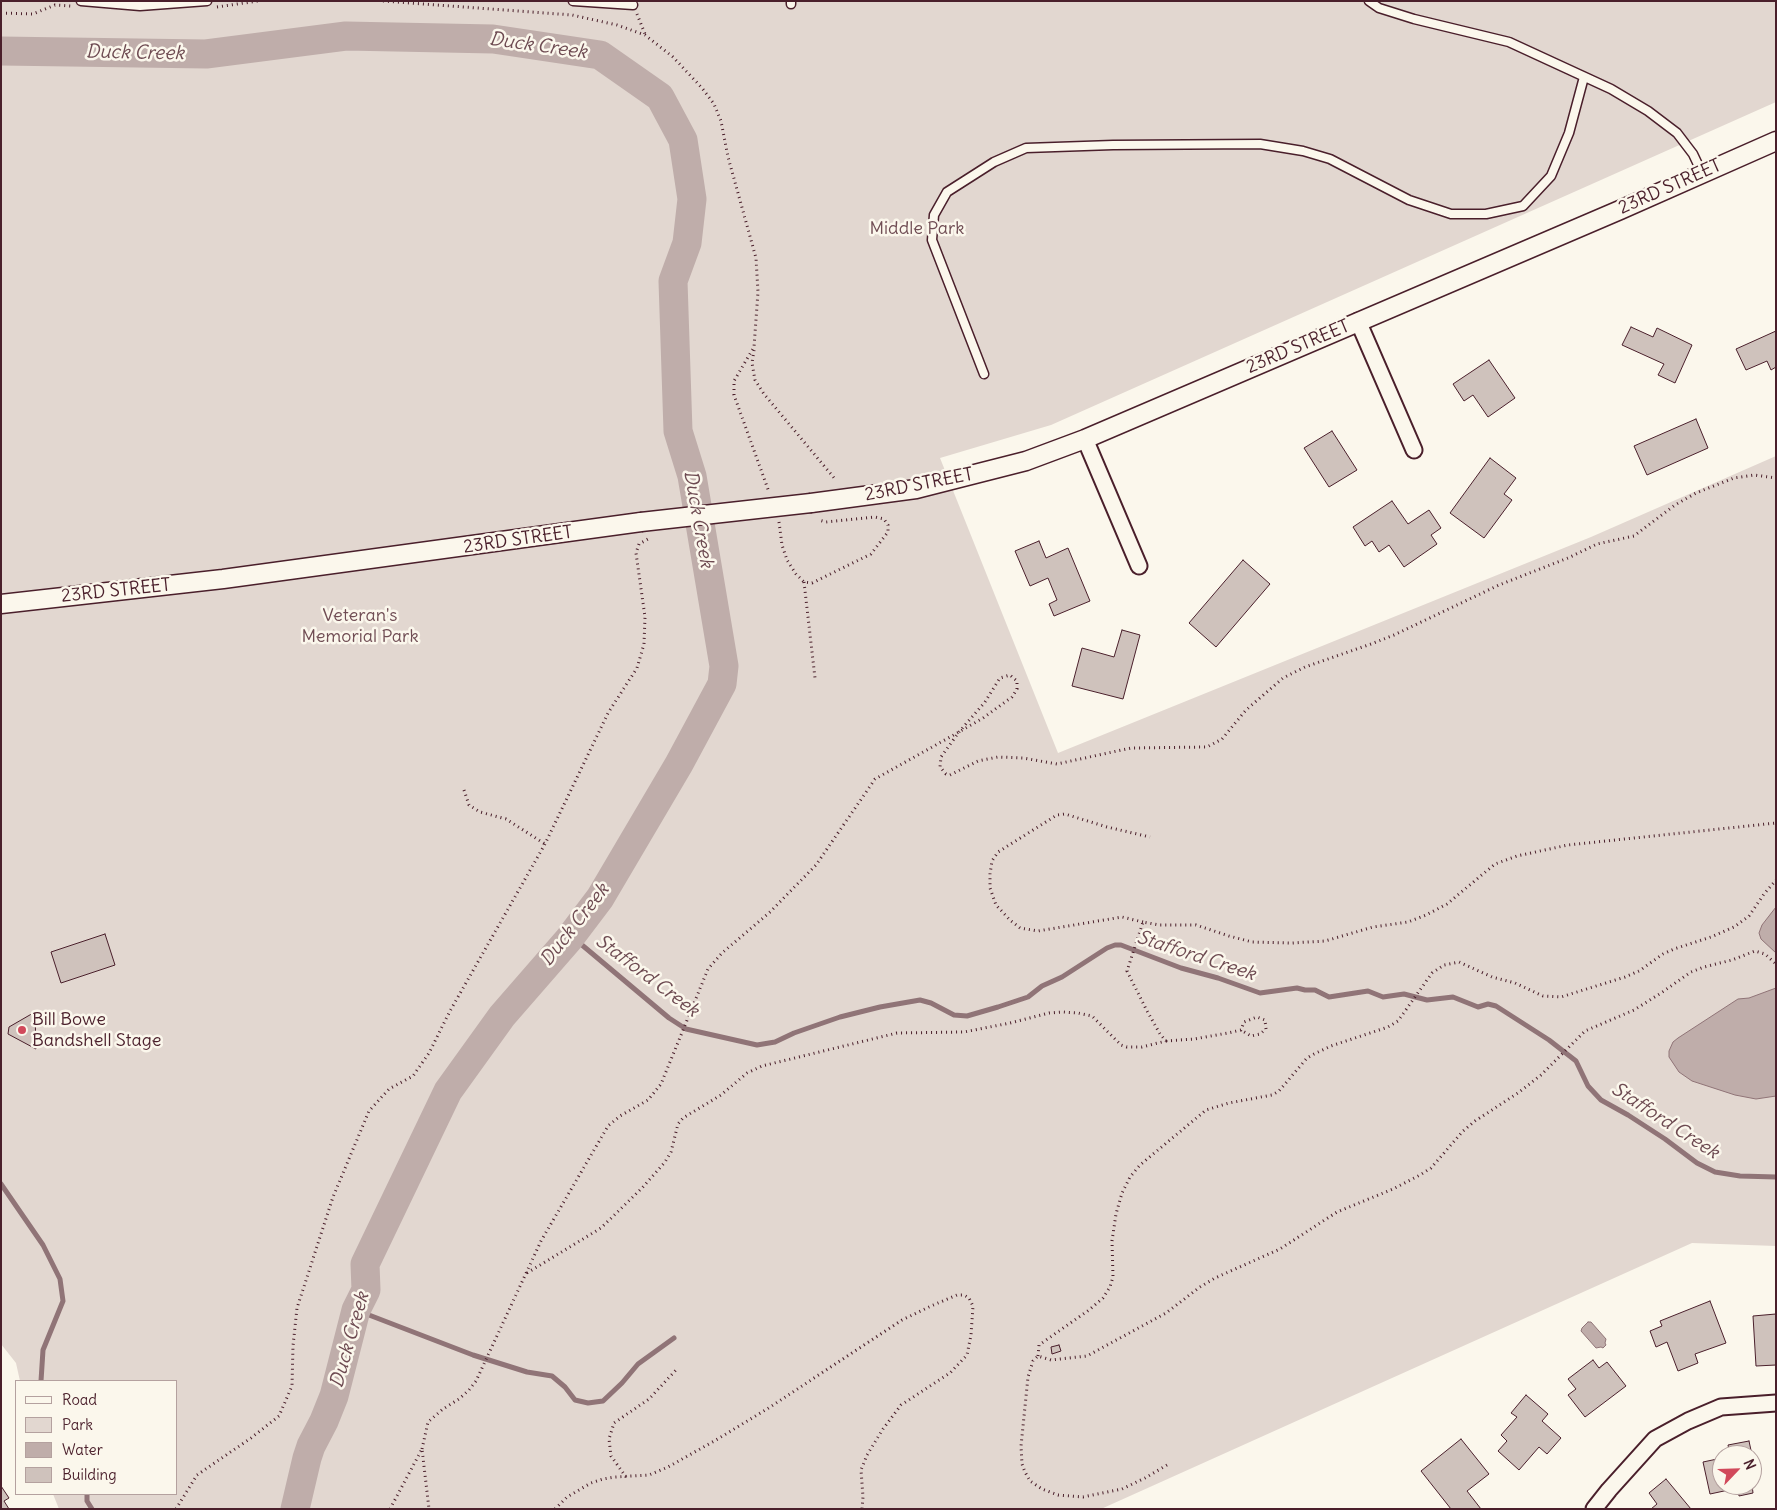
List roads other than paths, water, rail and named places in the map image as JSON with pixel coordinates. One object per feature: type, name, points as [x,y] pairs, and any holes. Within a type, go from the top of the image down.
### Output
[{"type":"street","name":"23RD STREET","points":[[1,604],[223,579],[641,522],[811,510],[916,489],[1026,461],[1084,439],[1620,210],[1776,141]]},
{"type":"street","points":[[1358,321],[1414,450]]},
{"type":"street","points":[[1084,439],[1139,566]]},
{"type":"street","points":[[1594,1509],[1655,1439],[1688,1420],[1721,1407],[1776,1403]]},
{"type":"lane","points":[[81,1],[140,6],[206,1]]},
{"type":"lane","points":[[573,1],[633,5]]},
{"type":"lane","points":[[1369,1],[1379,8],[1414,19],[1509,42],[1611,89],[1648,111],[1677,133],[1693,154],[1702,173]]},
{"type":"lane","points":[[984,374],[932,240],[934,215],[947,192],[994,162],[1026,148],[1260,144],[1303,151],[1330,159],[1409,200],[1450,214],[1486,214],[1523,206],[1551,176],[1570,133],[1584,77]]},
{"type":"water","points":[[1776,907],[1776,953],[1761,939],[1759,933],[1762,925]]},
{"type":"water","points":[[1776,988],[1776,1096],[1756,1099],[1735,1095],[1692,1081],[1679,1072],[1669,1057],[1669,1051],[1673,1042],[1738,999],[1749,998]]},
{"type":"water","points":[[1588,1322],[1591,1322],[1606,1339],[1606,1345],[1603,1348],[1596,1348],[1581,1331]]},
{"type":"waterway","name":"Duck Creek","points":[[1,51],[206,54],[346,36],[493,39],[600,55],[660,97],[683,140],[692,199],[687,243],[673,281],[678,431],[692,476],[724,666],[722,684],[679,764],[600,898],[569,939],[502,1016],[448,1091],[365,1264],[366,1290],[356,1310],[334,1396],[307,1458],[295,1509]]},
{"type":"waterway","name":"Stafford Creek","points":[[569,939],[582,945],[669,1018],[686,1029],[757,1045],[775,1042],[794,1033],[840,1017],[920,1000],[931,1003],[954,1015],[967,1016],[1028,997],[1042,986],[1062,977],[1107,948],[1115,945],[1121,945],[1181,968],[1218,978],[1260,993],[1297,988],[1315,990],[1329,997],[1368,991],[1383,997],[1404,994],[1427,1000],[1453,997],[1478,1007],[1488,1004],[1496,1006],[1549,1040],[1576,1061],[1588,1086],[1601,1100],[1665,1139],[1697,1163],[1715,1172],[1740,1176],[1776,1177]]},
{"type":"waterway","points":[[1,1184],[43,1245],[60,1279],[63,1301],[43,1350],[41,1380]]},
{"type":"waterway","points":[[356,1310],[473,1355],[527,1372],[552,1376],[565,1387],[575,1400],[588,1403],[603,1401],[638,1364],[674,1338]]},
{"type":"waterway","points":[[87,1495],[87,1501],[92,1509]]},
{"type":"place","name":"Bill Bowe Bandshell Stage","points":[[22,1030]]},
{"type":"park label","name":"Middle Park","points":[[917,229]]},
{"type":"park label","name":"Veteran's Memorial Park","points":[[360,626]]}]
